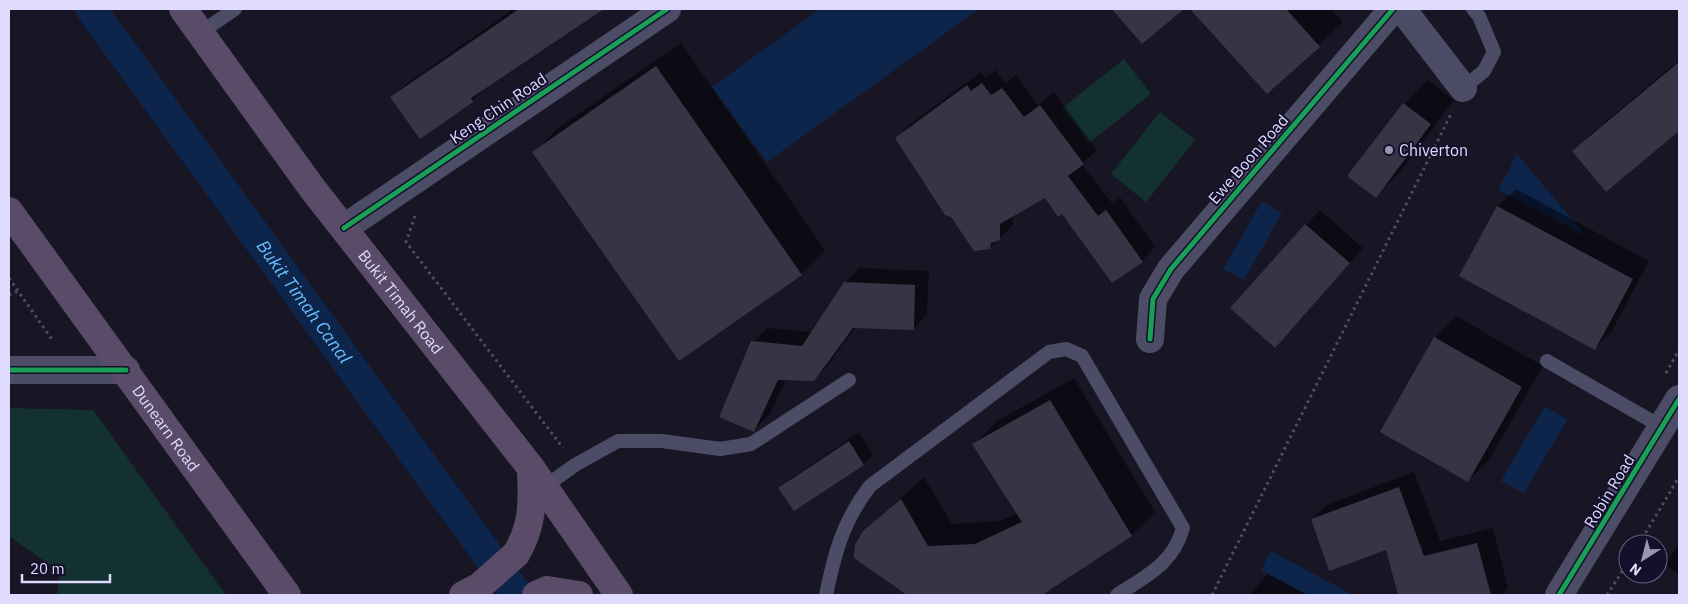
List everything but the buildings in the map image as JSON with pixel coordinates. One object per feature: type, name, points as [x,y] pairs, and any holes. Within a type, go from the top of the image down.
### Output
[{"type":"highway","name":"Bukit Timah Road","points":[[183,9],[344,228],[538,478],[619,595]]},
{"type":"highway","name":"Dunearn Road","points":[[9,211],[126,370],[287,595]]},
{"type":"highway","points":[[463,595],[480,586],[516,554],[526,536],[538,478]]},
{"type":"highway","points":[[542,593],[578,595]]},
{"type":"street","name":"Keng Chin Road","points":[[344,228],[667,9]]},
{"type":"street","name":"Ewe Boon Road","points":[[1150,339],[1153,299],[1170,268],[1393,9]]},
{"type":"street","points":[[1402,9],[1463,88]]},
{"type":"street","points":[[9,370],[75,372],[126,370]]},
{"type":"street","name":"Robin Road","points":[[1559,595],[1679,399]]},
{"type":"lane","points":[[200,33],[235,9]]},
{"type":"lane","points":[[1463,88],[1484,71],[1494,52],[1479,16],[1473,9]]},
{"type":"lane","points":[[826,595],[842,531],[854,507],[870,486],[1049,352],[1066,349],[1082,356],[1183,528],[1179,543],[1171,556],[1160,567],[1117,595]]},
{"type":"lane","points":[[1548,361],[1662,427]]},
{"type":"lane","points":[[538,478],[575,465],[618,441],[662,440],[720,449],[751,444],[849,380]]},
{"type":"path","points":[[1212,595],[1463,88]]},
{"type":"path","points":[[416,215],[406,242],[575,465]]},
{"type":"path","points":[[9,278],[75,372]]},
{"type":"path","points":[[9,295],[18,291]]},
{"type":"path","points":[[1645,534],[1679,477]]},
{"type":"path","points":[[1607,595],[1618,578]]},
{"type":"green space","points":[[1124,59],[1151,94],[1089,143],[1062,108]]},
{"type":"green space","points":[[1160,112],[1195,140],[1146,202],[1111,174]]},
{"type":"green space","points":[[9,408],[93,410],[226,595],[57,595],[60,572],[9,536]]},
{"type":"water","points":[[820,9],[979,9],[767,162],[712,87]]},
{"type":"water","points":[[1517,154],[1587,237],[1498,190]]},
{"type":"water","points":[[1262,201],[1282,213],[1244,280],[1223,269]]},
{"type":"water","points":[[1545,406],[1567,420],[1524,493],[1501,481]]},
{"type":"water","points":[[1271,551],[1353,595],[1307,595],[1261,570]]},
{"type":"waterway","name":"Bukit Timah Canal","points":[[91,9],[517,595]]},
{"type":"cycle path","points":[[344,228],[667,9]]},
{"type":"cycle path","points":[[1150,339],[1153,299],[1171,269],[1393,9]]},
{"type":"cycle path","points":[[9,370],[126,370]]},
{"type":"cycle path","points":[[1559,595],[1679,399]]},
{"type":"place","name":"Chiverton","points":[[1389,150]]}]
